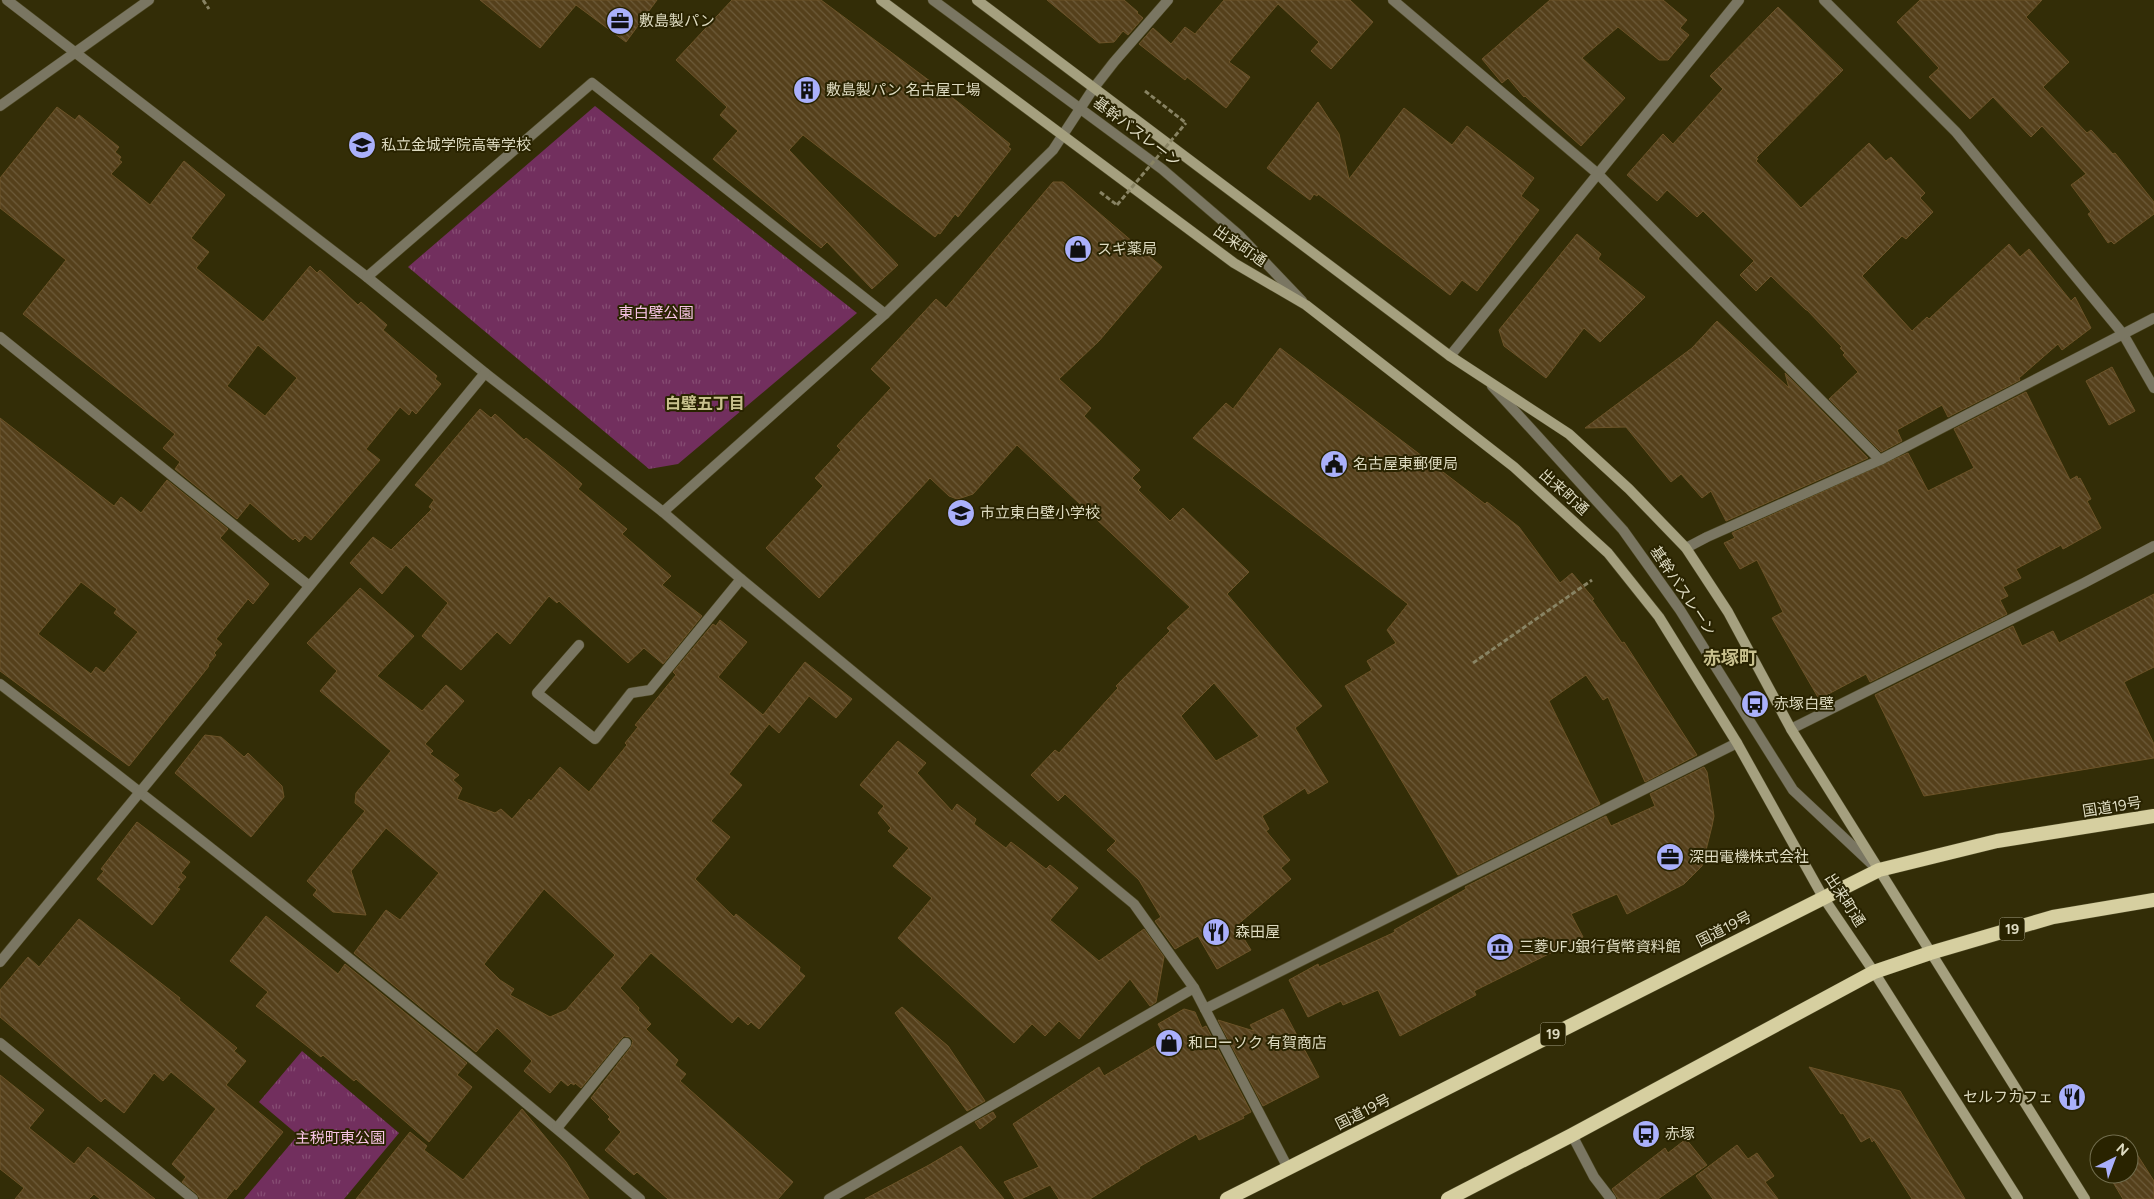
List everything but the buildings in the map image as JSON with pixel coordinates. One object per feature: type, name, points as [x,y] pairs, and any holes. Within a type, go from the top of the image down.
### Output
[{"type":"highway","name":"国道19号","points":[[1227,1199],[1878,870],[1997,841],[2154,816]]},
{"type":"highway","name":"19","points":[[1448,1199],[1572,1135],[1874,972],[2053,916],[2154,900]]},
{"type":"main road","name":"出来町通","points":[[881,0],[1234,263],[1306,305],[1514,467],[1608,553],[1658,617],[1737,743],[1823,897],[1874,972],[2018,1199]]},
{"type":"main road","points":[[977,0],[1450,356],[1569,434],[1629,489],[1686,548],[1728,612],[1790,729],[2085,1199]]},
{"type":"street","points":[[7,0],[367,278],[484,373],[663,512],[741,579],[1134,904],[1194,988],[1288,1168]]},
{"type":"street","points":[[0,106],[149,0]]},
{"type":"street","name":"基幹バスレーン","points":[[933,0],[1162,169],[1232,229],[1306,305]]},
{"type":"street","points":[[663,512],[885,314],[1053,150],[1064,136],[1093,89],[1168,0]]},
{"type":"street","points":[[1393,0],[1598,174],[1880,460]]},
{"type":"street","points":[[1450,356],[1739,0]]},
{"type":"street","points":[[1824,0],[1956,132],[2123,334],[2154,388]]},
{"type":"street","points":[[367,278],[592,83],[885,314]]},
{"type":"street","points":[[1686,548],[1880,460],[2154,318]]},
{"type":"street","points":[[0,338],[308,585]]},
{"type":"street","points":[[0,962],[139,790],[484,373]]},
{"type":"street","name":"基幹バスレーン","points":[[1490,383],[1623,530],[1680,610],[1793,790],[1878,870]]},
{"type":"street","points":[[1790,729],[2084,583],[2154,546]]},
{"type":"street","points":[[579,645],[537,693],[595,739],[631,693],[650,690],[741,579]]},
{"type":"street","points":[[0,684],[139,790],[513,1091],[640,1199]]},
{"type":"street","points":[[1205,1009],[1737,743]]},
{"type":"street","points":[[829,1199],[1194,988]]},
{"type":"street","points":[[0,1043],[193,1199]]},
{"type":"street","points":[[557,1128],[626,1043]]},
{"type":"street","points":[[1572,1135],[1594,1177],[1611,1199]]},
{"type":"path","points":[[203,0],[209,9]]},
{"type":"path","points":[[1117,205],[1186,124],[1145,91]]},
{"type":"path","points":[[1473,663],[1592,580]]},
{"type":"green space","name":"東白壁公園","points":[[595,106],[857,313],[678,464],[649,469],[408,267]]},
{"type":"green space","name":"主税町東公園","points":[[302,1051],[399,1133],[344,1199],[244,1199],[298,1135],[259,1102]]},
{"type":"place","name":"敷島製パン","points":[[620,21]]},
{"type":"place","name":"敷島製パン 名古屋工場","points":[[807,90]]},
{"type":"place","name":"私立金城学院高等学校","points":[[362,145]]},
{"type":"place","name":"スギ薬局","points":[[1078,249]]},
{"type":"place","name":"名古屋東郵便局","points":[[1334,464]]},
{"type":"place","name":"市立東白壁小学校","points":[[961,513]]},
{"type":"place","name":"赤塚白壁","points":[[1755,704]]},
{"type":"place","name":"深田電機株式会社","points":[[1670,857]]},
{"type":"place","name":"森田屋","points":[[1216,932]]},
{"type":"place","name":"三菱UFJ銀行貨幣資料館","points":[[1500,947]]},
{"type":"place","name":"和ローソク 有賀商店","points":[[1169,1043]]},
{"type":"place","name":"セルフカフェ","points":[[2072,1097]]},
{"type":"place","name":"赤塚","points":[[1646,1134]]},
{"type":"district","name":"白壁五丁目","points":[[705,403]]},
{"type":"district","name":"赤塚町","points":[[1730,658]]}]
